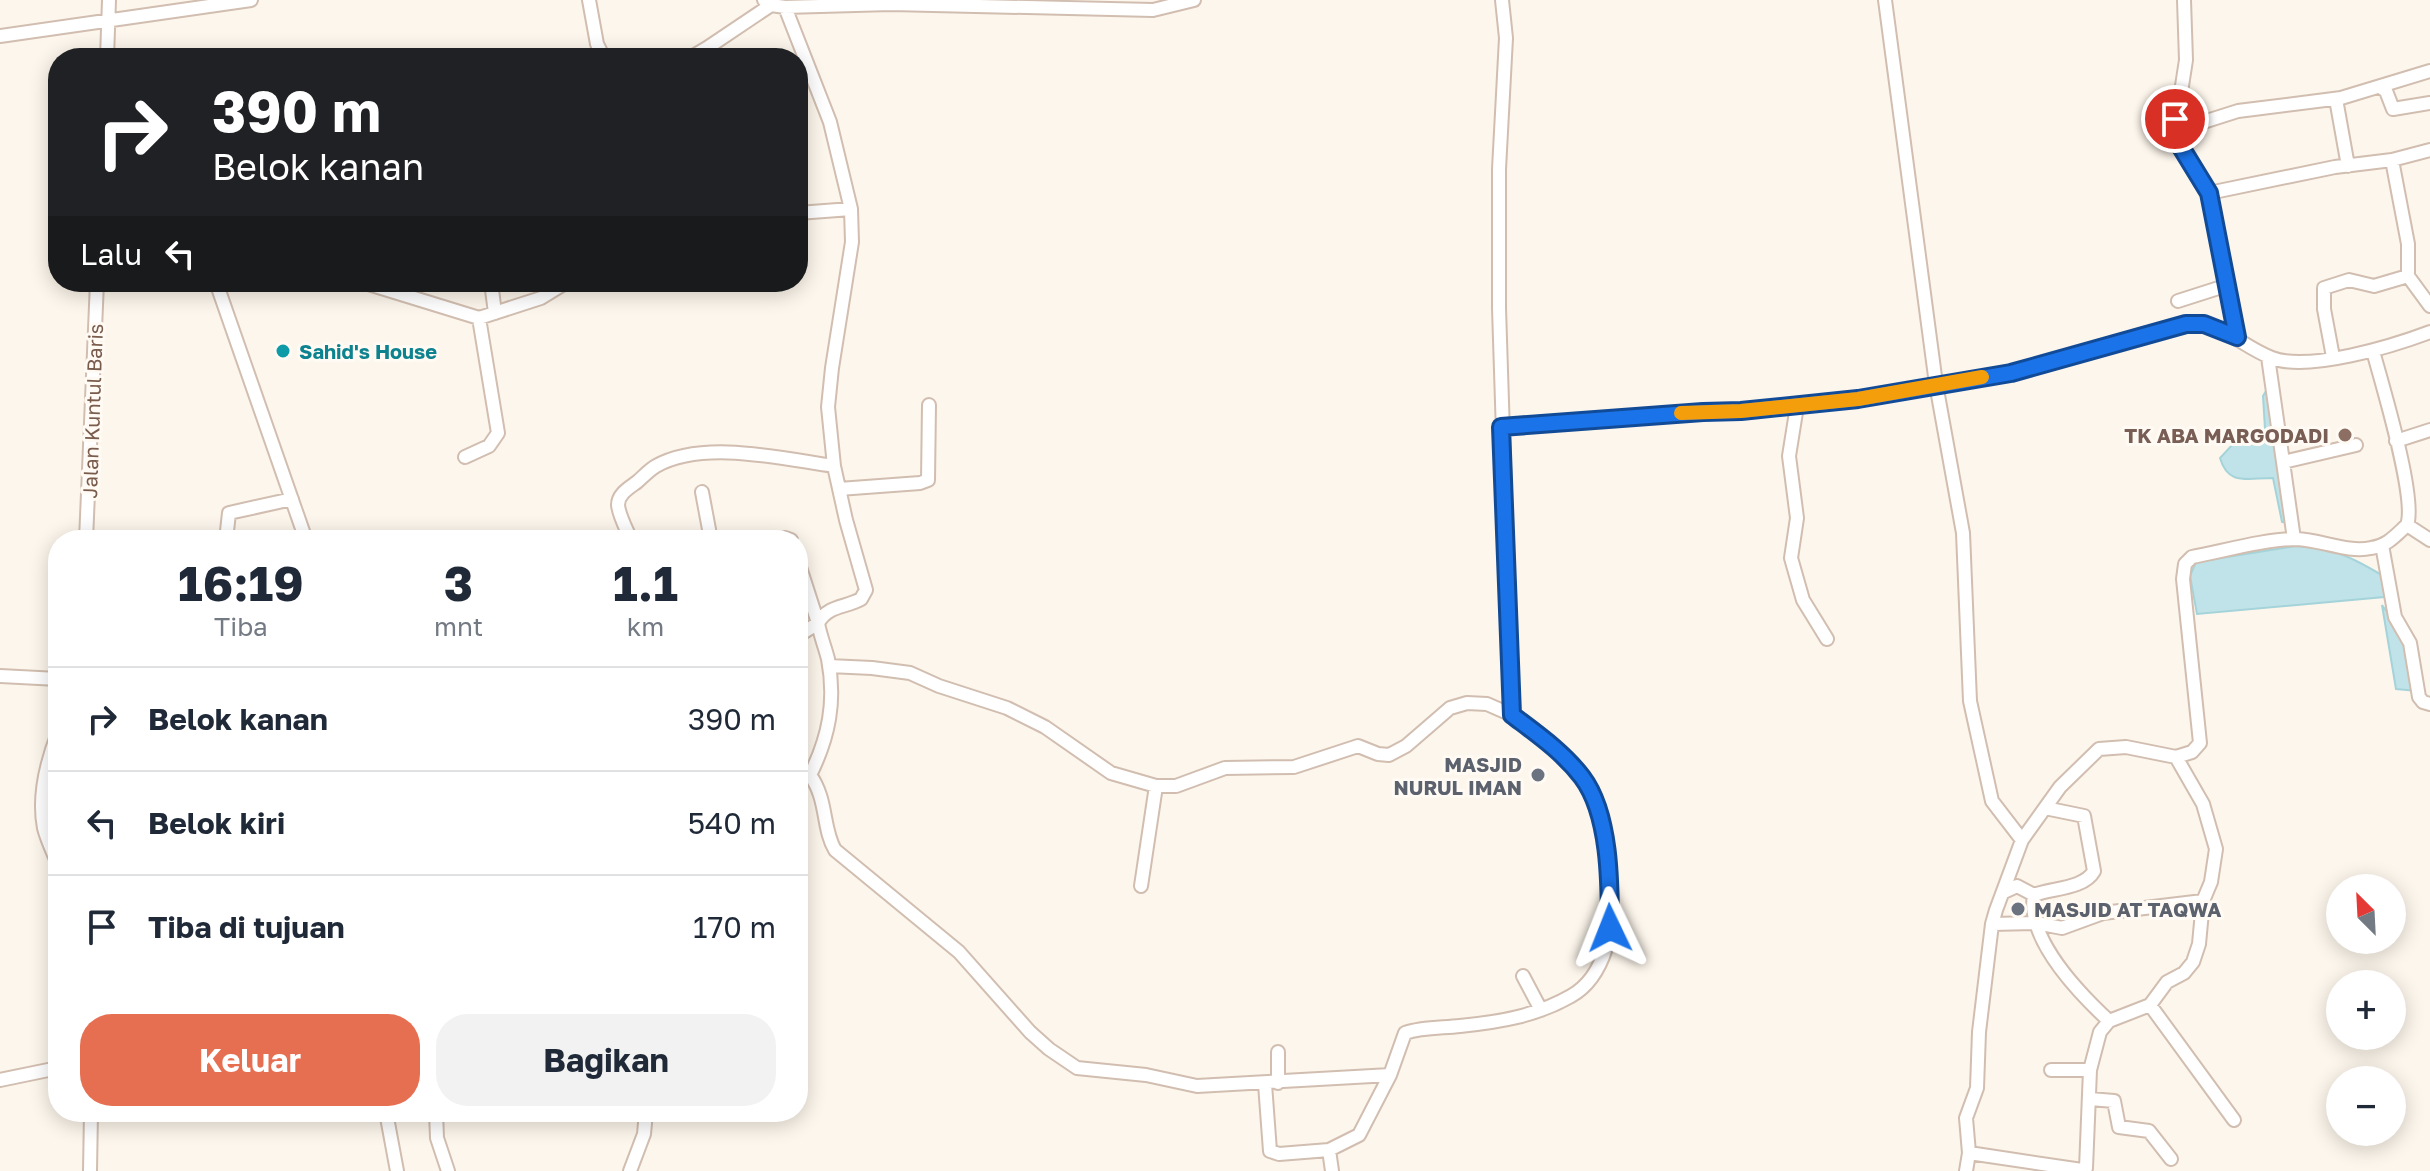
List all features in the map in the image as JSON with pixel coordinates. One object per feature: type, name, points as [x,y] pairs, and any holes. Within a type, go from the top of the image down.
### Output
[{"type":"street","points":[[108,48],[109,0]]},
{"type":"street","points":[[0,36],[251,0]]},
{"type":"street","points":[[589,0],[599,48]]},
{"type":"street","points":[[716,48],[768,2],[785,7],[891,4],[1153,10],[1194,0]]},
{"type":"street","points":[[1502,0],[1506,38],[1499,169],[1501,427],[1512,715]]},
{"type":"street","points":[[1885,0],[1936,384],[1963,533],[1970,701],[1992,801],[2022,840]]},
{"type":"street","points":[[2184,0],[2186,60],[2175,131],[2184,153],[2209,193],[2237,337]]},
{"type":"street","points":[[785,7],[801,48]]},
{"type":"street","points":[[808,66],[830,122],[851,209],[852,242],[828,390],[834,466],[866,590],[861,599],[830,609],[808,630]]},
{"type":"street","points":[[2175,131],[2238,111],[2336,99],[2430,71]]},
{"type":"street","points":[[2380,87],[2386,91],[2393,109],[2430,103]]},
{"type":"street","points":[[2336,99],[2348,166]]},
{"type":"street","points":[[2209,193],[2392,160],[2430,150]]},
{"type":"street","points":[[2392,160],[2408,244],[2408,276],[2430,306]]},
{"type":"street","points":[[808,212],[851,209]]},
{"type":"street","points":[[2333,357],[2324,309],[2324,288],[2349,280],[2374,286],[2408,276]]},
{"type":"street","points":[[2178,301],[2228,285]]},
{"type":"street","name":"Jalan Kuntul Baris","points":[[86,530],[97,292]]},
{"type":"street","points":[[220,292],[303,530]]},
{"type":"street","points":[[394,292],[479,318],[551,292]]},
{"type":"street","points":[[492,292],[495,313]]},
{"type":"street","points":[[465,457],[489,446],[498,433],[479,318]]},
{"type":"street","points":[[1501,427],[1858,399],[2011,373],[2186,324],[2204,324],[2237,337],[2268,357],[2293,364],[2373,351],[2430,332]]},
{"type":"street","points":[[1966,1171],[1969,1153],[1966,1118],[1977,1088],[1979,1032],[1992,924],[2022,840],[2072,773],[2099,749],[2126,747],[2176,757],[2192,752],[2201,738],[2183,579],[2185,564],[2192,557],[2294,539],[2323,541],[2362,550],[2390,542],[2407,525],[2410,513],[2396,441],[2373,351]]},
{"type":"street","points":[[2268,357],[2294,539]]},
{"type":"street","points":[[839,489],[928,480],[929,405]]},
{"type":"street","points":[[1797,406],[1789,456],[1797,518],[1791,558],[1803,600],[1827,639]]},
{"type":"street","points":[[2396,441],[2430,430]]},
{"type":"street","points":[[2283,462],[2356,445]]},
{"type":"street","points":[[627,530],[618,502],[621,495],[655,467],[675,458],[696,453],[756,455],[834,466]]},
{"type":"street","points":[[702,492],[705,530]]},
{"type":"street","points":[[226,530],[226,516],[229,513],[292,499]]},
{"type":"street","points":[[2407,525],[2430,540]]},
{"type":"street","points":[[2382,545],[2395,617],[2410,643],[2419,697],[2430,704]]},
{"type":"street","points":[[808,592],[829,666],[831,706],[824,747],[808,767]]},
{"type":"street","points":[[829,666],[910,673],[1007,708],[1045,727],[1111,773],[1156,786],[1176,786],[1225,768],[1294,767],[1358,746],[1389,755],[1406,746],[1450,708],[1467,703],[1487,704],[1512,715],[1548,742],[1584,779],[1598,811],[1605,850],[1610,928],[1602,961],[1585,986],[1541,1010],[1501,1022],[1409,1031],[1402,1037],[1390,1075],[1363,1129],[1354,1138],[1329,1150],[1279,1154],[1270,1151],[1271,1084],[1278,1052]]},
{"type":"street","points":[[0,676],[48,678]]},
{"type":"street","points":[[1969,1153],[2005,1165],[2090,1169],[2090,1070],[2100,1032],[2109,1021],[2150,1005],[2167,982],[2184,973],[2193,962],[2199,944],[2203,901],[2211,882],[2216,849],[2203,804],[2176,757]]},
{"type":"street","points":[[48,769],[42,808],[48,838]]},
{"type":"street","points":[[808,778],[825,806],[830,839],[835,850],[959,952],[1030,1032],[1077,1068],[1146,1075],[1197,1086],[1390,1075]]},
{"type":"street","points":[[1141,886],[1156,786]]},
{"type":"street","points":[[2004,892],[2017,886],[2034,895],[2079,883],[2094,871],[2084,816],[2045,808]]},
{"type":"street","points":[[2034,895],[2036,923],[2062,973],[2109,1021]]},
{"type":"street","points":[[1992,924],[2036,923],[2062,928],[2103,913],[2203,901]]},
{"type":"street","points":[[1523,976],[1541,1010]]},
{"type":"street","points":[[2150,1005],[2234,1120]]},
{"type":"street","points":[[0,1080],[48,1070]]},
{"type":"street","points":[[2051,1070],[2090,1070]]},
{"type":"street","points":[[2090,1099],[2114,1101],[2117,1125],[2149,1131],[2171,1159]]},
{"type":"street","points":[[90,1171],[91,1122]]},
{"type":"street","points":[[388,1122],[397,1171]]},
{"type":"street","points":[[436,1122],[437,1138],[448,1171]]},
{"type":"street","points":[[630,1171],[644,1134],[645,1122]]},
{"type":"street","points":[[1329,1150],[1332,1171]]},
{"type":"water","points":[[2269,386],[2287,523],[2282,522],[2273,478],[2233,477],[2220,458],[2233,444],[2265,429],[2263,396]]},
{"type":"water","points":[[2295,546],[2332,552],[2373,570],[2385,577],[2384,597],[2197,614],[2190,576],[2196,562]]},
{"type":"water","points":[[2382,605],[2408,641],[2417,691],[2396,689]]},
{"type":"slow traffic","points":[[1681,413],[1741,411],[1858,399],[1982,377]]},
{"type":"place","name":"Sahid's House","points":[[283,351]]},
{"type":"place","name":"TK ABA MARGODADI","points":[[2345,435]]},
{"type":"place","name":"MASJID NURUL IMAN","points":[[1538,775]]},
{"type":"place","name":"MASJID AT TAQWA","points":[[2018,909]]},
{"type":"route","points":[[1610,928],[1605,850],[1598,811],[1590,790],[1572,765],[1512,715],[1501,427],[1741,411],[1858,399],[2011,373],[2186,324],[2204,324],[2237,337],[2209,193],[2176,139],[2175,119]]}]
